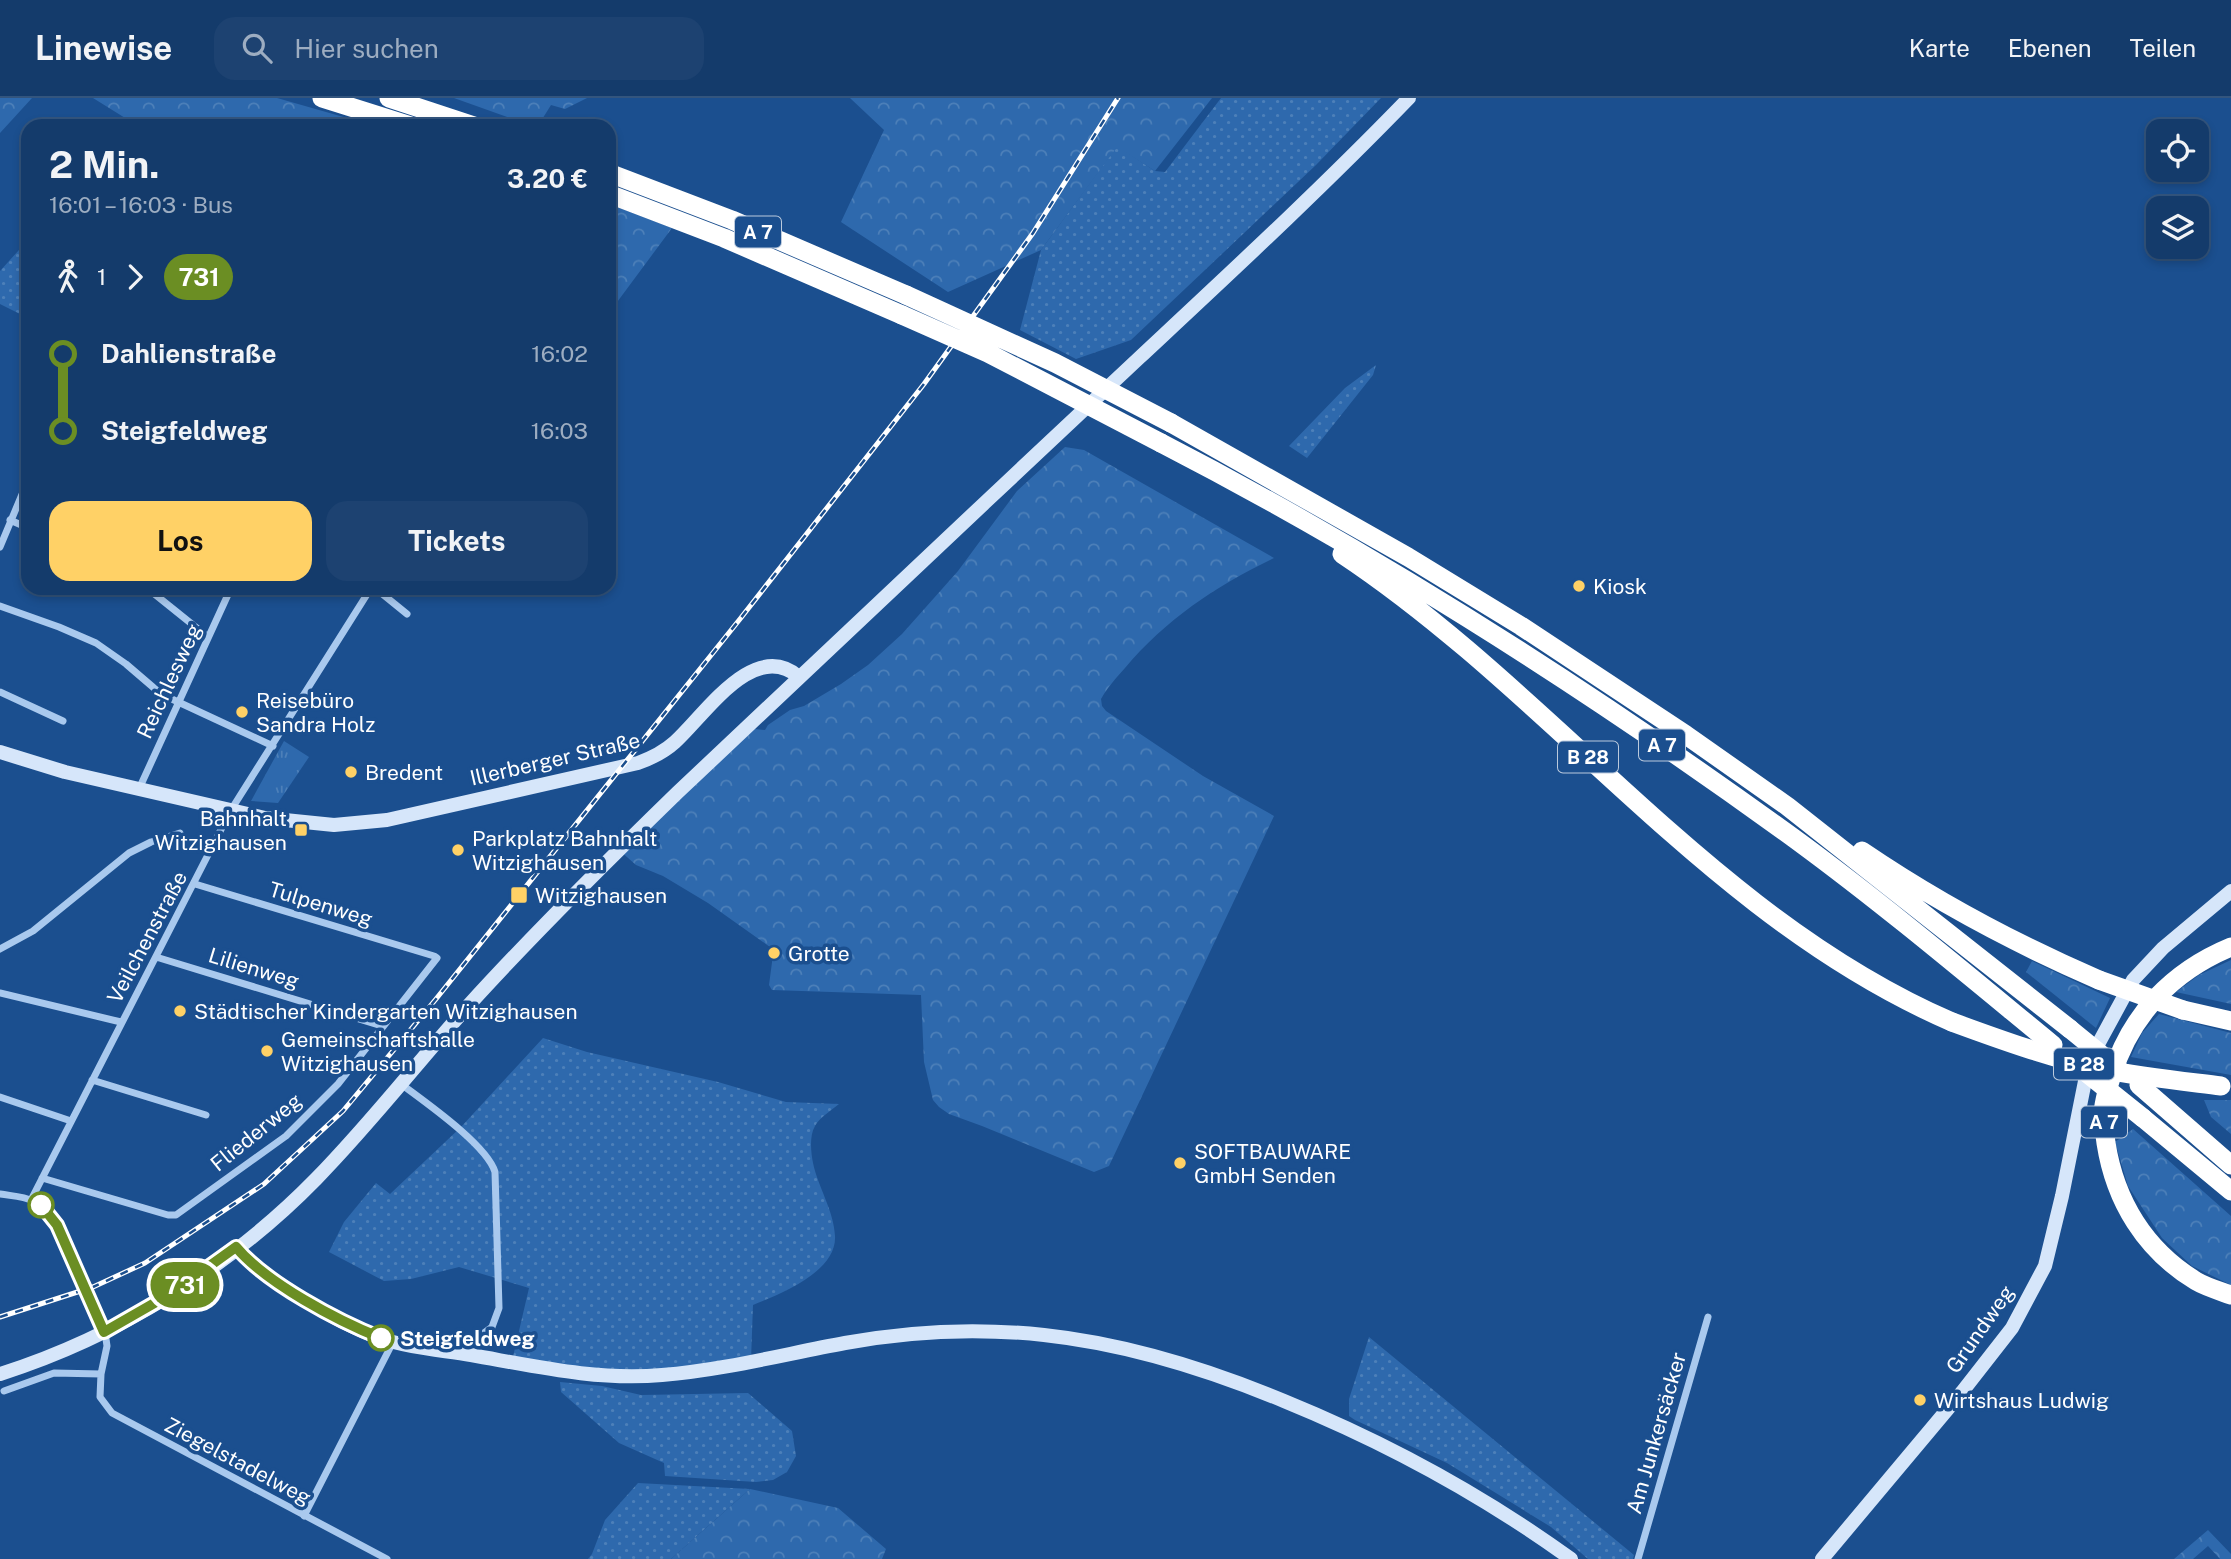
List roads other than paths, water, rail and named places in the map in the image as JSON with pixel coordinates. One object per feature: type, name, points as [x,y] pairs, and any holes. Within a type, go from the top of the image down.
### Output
[{"type":"highway","points":[[389,98],[453,119]]},
{"type":"highway","points":[[331,101],[389,119]]},
{"type":"highway","name":"A 7","points":[[616,176],[744,225],[1055,363],[1171,423],[1408,556],[1686,735],[1787,806],[2070,1029],[2231,1165]]},
{"type":"highway","name":"A 7","points":[[616,197],[724,238],[988,353],[1243,486],[1397,573],[1622,717],[1800,843],[1920,936],[2231,1191]]},
{"type":"highway","name":"B 28","points":[[1243,486],[1430,618],[1475,655],[1724,880],[1861,977],[1910,1003],[2010,1043],[2099,1068],[2226,1086]]},
{"type":"highway","points":[[1787,806],[1803,810],[1950,907],[2041,955],[2099,980],[2183,1010],[2231,1021]]},
{"type":"highway","name":"A 7","points":[[2231,947],[2205,957],[2173,979],[2145,1010],[2128,1033],[2117,1058],[2103,1116],[2111,1171],[2120,1196],[2145,1234],[2173,1265],[2198,1283],[2231,1295]]},
{"type":"main road","points":[[0,1374],[34,1363],[104,1332],[172,1293],[236,1247],[312,1183],[467,1007],[587,881],[799,677],[1317,191],[1409,98]]},
{"type":"main road","name":"Illerberger Straße","points":[[0,752],[54,769],[265,818],[303,823],[354,824],[387,820],[638,763],[658,755],[675,742],[730,685],[751,670],[778,666],[789,668],[799,677]]},
{"type":"main road","name":"Grundweg","points":[[1822,1559],[2012,1328],[2045,1266],[2089,1061],[2133,979],[2163,948],[2231,891]]},
{"type":"main road","points":[[236,1247],[247,1261],[312,1304],[358,1328],[393,1341],[553,1370],[603,1375],[661,1376],[878,1338],[966,1331],[1049,1335],[1171,1359],[1206,1370],[1335,1422],[1412,1460],[1479,1496],[1571,1559]]},
{"type":"street","points":[[0,547],[21,496]]},
{"type":"street","points":[[10,520],[21,525]]},
{"type":"street","points":[[156,595],[208,638]]},
{"type":"street","name":"Reichlesweg","points":[[139,789],[228,595]]},
{"type":"street","name":"Veilchenstraße","points":[[31,1200],[231,810],[369,595]]},
{"type":"street","points":[[382,595],[407,614]]},
{"type":"street","points":[[0,607],[96,643],[126,664],[160,694],[273,746]]},
{"type":"street","points":[[0,692],[63,721]]},
{"type":"street","points":[[0,949],[33,931],[129,853],[151,842],[180,833]]},
{"type":"street","name":"Tulpenweg","points":[[195,884],[437,958]]},
{"type":"street","name":"Lilienweg","points":[[156,957],[382,1026]]},
{"type":"street","name":"Fliederweg","points":[[42,1178],[168,1215],[176,1215],[286,1136],[338,1084],[437,958]]},
{"type":"street","points":[[0,993],[121,1022]]},
{"type":"street","points":[[92,1080],[206,1115]]},
{"type":"street","points":[[401,1084],[480,1149],[493,1164],[495,1172],[499,1308],[492,1327],[456,1353]]},
{"type":"street","points":[[0,1097],[71,1121]]},
{"type":"street","points":[[0,1194],[31,1200],[41,1205],[57,1225],[104,1332]]},
{"type":"street","name":"Am Junkersäcker","points":[[1638,1559],[1708,1317]]},
{"type":"street","name":"Ziegelstadelweg","points":[[104,1332],[107,1346],[101,1374],[100,1398],[112,1413],[387,1559]]},
{"type":"street","points":[[304,1516],[393,1341]]},
{"type":"street","points":[[4,1391],[54,1373],[101,1374]]},
{"type":"railway","points":[[0,1317],[93,1287],[145,1263],[264,1184],[343,1111],[740,619],[924,384],[1033,233],[1118,98]]},
{"type":"place","name":"Kiosk","points":[[1579,586]]},
{"type":"place","name":"Reisebüro Sandra Holz","points":[[242,712]]},
{"type":"place","name":"Bredent","points":[[351,772]]},
{"type":"place","name":"Bahnhalt Witzighausen","points":[[301,830]]},
{"type":"place","name":"Parkplatz Bahnhalt Witzighausen","points":[[458,850]]},
{"type":"place","name":"Witzighausen","points":[[519,895]]},
{"type":"place","name":"Grotte","points":[[774,953]]},
{"type":"place","name":"Städtischer Kindergarten Witzighausen","points":[[180,1011]]},
{"type":"place","name":"Gemeinschaftshalle Witzighausen","points":[[267,1051]]},
{"type":"place","name":"SOFTBAUWARE GmbH Senden","points":[[1180,1163]]},
{"type":"place","name":"Steigfeldweg","points":[[381,1338]]},
{"type":"place","name":"Wirtshaus Ludwig","points":[[1920,1400]]}]
